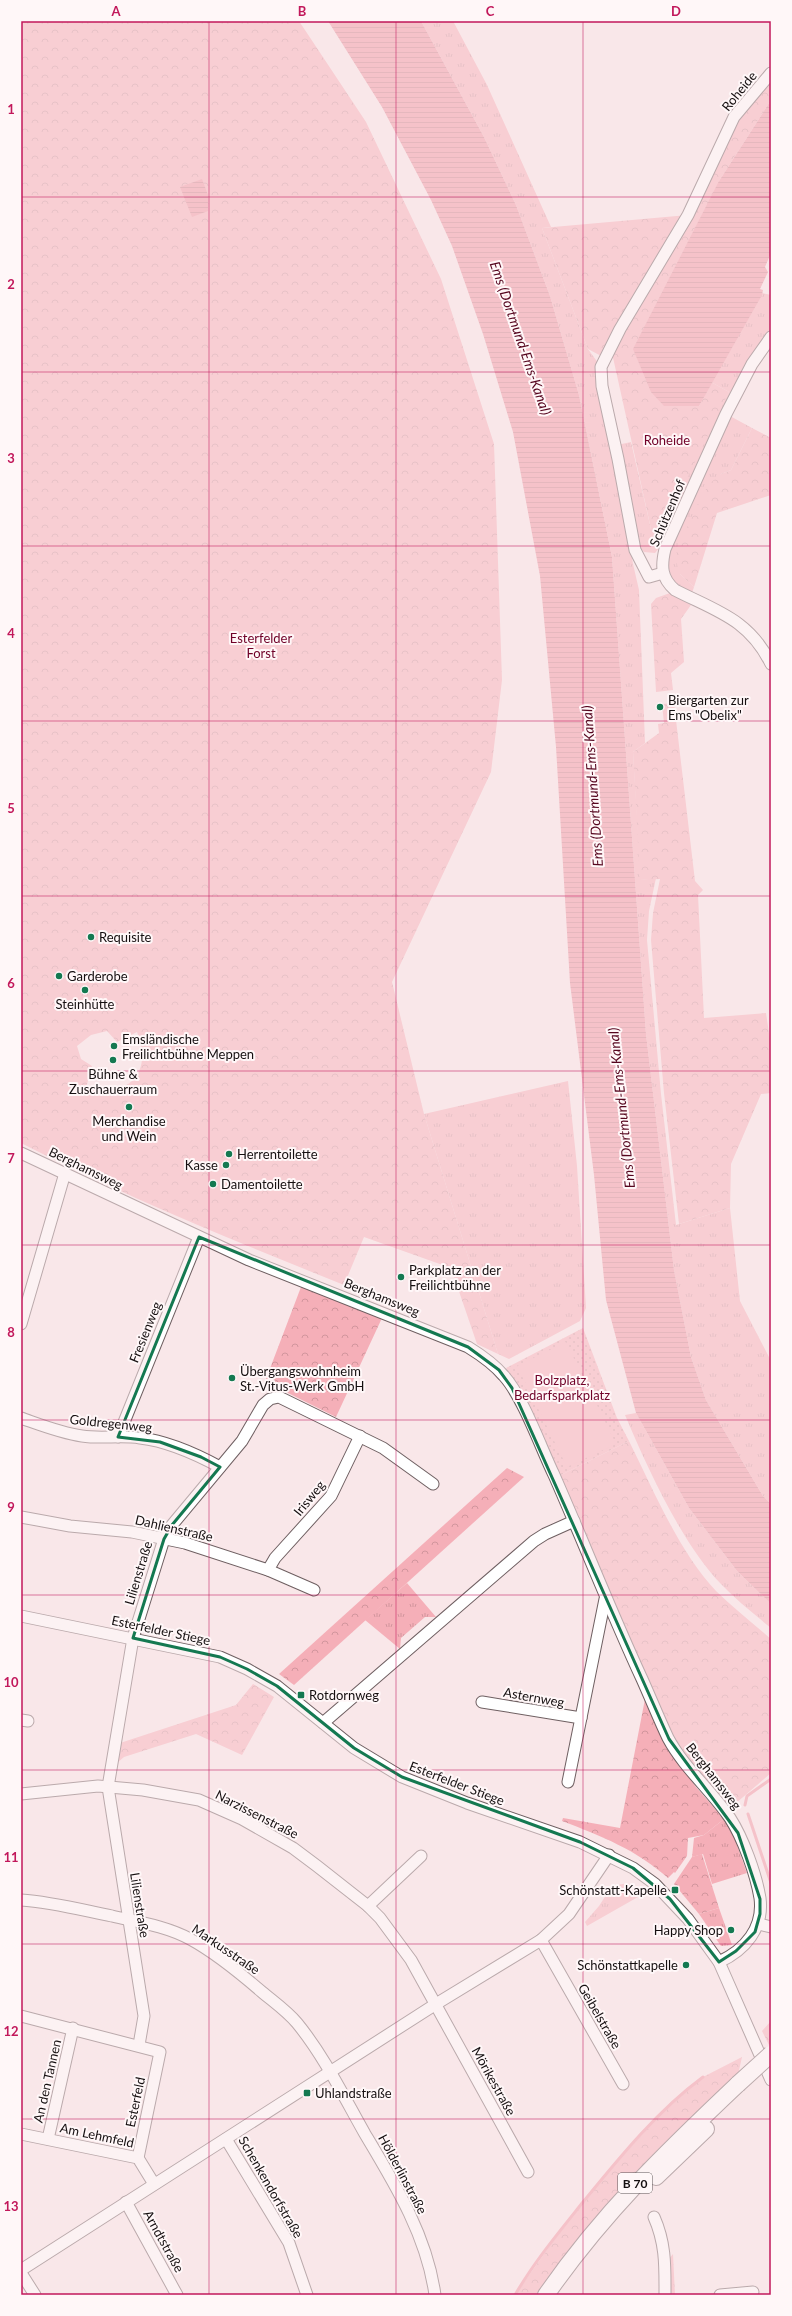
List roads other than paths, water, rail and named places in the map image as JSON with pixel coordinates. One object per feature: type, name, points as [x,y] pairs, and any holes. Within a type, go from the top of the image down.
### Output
[{"type":"highway","name":"B 70","points":[[558,2295],[609,2228],[742,2088],[771,2054]]},
{"type":"highway","name":"B 70","points":[[546,2295],[601,2221],[670,2147],[742,2088],[771,2068]]},
{"type":"street","name":"Roheide","points":[[663,573],[649,577],[635,550],[618,459],[602,386],[601,367],[620,330],[688,214],[734,116],[771,73]]},
{"type":"street","name":"Schützenhof","points":[[663,573],[665,549],[726,414],[752,364],[771,337]]},
{"type":"street","points":[[663,573],[667,584],[675,590],[733,618],[761,646],[771,664]]},
{"type":"street","name":"Berghamsweg","points":[[21,1152],[199,1238],[263,1265],[446,1337],[484,1357],[505,1376],[574,1521],[605,1599],[669,1739],[700,1782],[729,1817],[738,1833],[760,1899],[759,1924]]},
{"type":"street","points":[[21,1324],[65,1173]]},
{"type":"street","name":"Fresienweg","points":[[118,1437],[199,1238]]},
{"type":"street","name":"Lilienstraße","points":[[139,2045],[144,2016],[127,1920],[108,1787],[133,1638],[164,1539],[172,1525],[245,1436],[263,1406],[270,1399],[279,1397],[360,1436],[404,1461],[433,1484]]},
{"type":"street","name":"Goldregenweg","points":[[21,1418],[82,1436],[140,1438],[160,1442],[201,1457],[220,1467]]},
{"type":"street","name":"Irisweg","points":[[268,1570],[275,1558],[331,1496],[360,1436]]},
{"type":"street","name":"Dahlienstraße","points":[[21,1517],[70,1526],[132,1532],[198,1547],[268,1570],[314,1590]]},
{"type":"street","points":[[323,1723],[534,1541],[545,1534],[574,1521]]},
{"type":"street","points":[[568,1782],[605,1599]]},
{"type":"street","name":"Esterfelder Stiege","points":[[21,1616],[220,1657],[248,1669],[277,1686],[354,1748],[402,1777],[474,1806],[580,1842],[633,1868],[670,1899],[688,1920],[719,1962],[771,2080]]},
{"type":"street","name":"Asternweg","points":[[482,1702],[581,1718]]},
{"type":"street","name":"Narzissenstraße","points":[[21,1794],[98,1786],[143,1790],[199,1800],[242,1819],[293,1848],[368,1906],[380,1918],[411,1960],[436,2004]]},
{"type":"street","points":[[21,2270],[436,2004],[541,1940],[569,1914],[609,1855]]},
{"type":"street","points":[[368,1906],[420,1856]]},
{"type":"street","name":"Markusstraße","points":[[21,1900],[48,1902],[167,1929],[189,1939],[247,1979],[298,2024],[329,2073]]},
{"type":"street","points":[[719,1962],[741,1948],[755,1932],[759,1924],[771,1927]]},
{"type":"street","name":"Geibelstraße","points":[[541,1940],[623,2084]]},
{"type":"street","name":"Mörikestraße","points":[[436,2004],[528,2172]]},
{"type":"street","name":"An den Tannen","points":[[21,2016],[139,2045],[160,2052]]},
{"type":"street","name":"An den Tannen","points":[[48,2139],[72,2028]]},
{"type":"street","name":"Esterfeld","points":[[138,2158],[160,2052]]},
{"type":"street","name":"Hölderlinstraße","points":[[329,2073],[381,2160],[418,2230],[428,2259],[436,2295]]},
{"type":"street","name":"Am Lehmfeld","points":[[21,2134],[138,2158],[154,2184]]},
{"type":"street","name":"Schenkendorfstraße","points":[[226,2139],[289,2243],[307,2295]]},
{"type":"street","name":"Arndtstraße","points":[[126,2202],[177,2295]]},
{"type":"street","points":[[654,2217],[662,2235],[664,2248],[665,2295]]},
{"type":"street","points":[[21,2273],[35,2295]]},
{"type":"street","points":[[720,2295],[753,2292]]},
{"type":"water","name":"Ems (Dortmund-Ems-Kanal)","points":[[328,21],[421,21],[484,137],[516,205],[550,296],[579,395],[612,557],[646,1034],[674,1270],[691,1357],[706,1400],[763,1496],[771,1504],[771,1604],[737,1571],[689,1508],[636,1413],[606,1300],[594,1175],[570,983],[556,747],[540,576],[513,432],[483,334],[452,246],[431,200],[382,107]]},
{"type":"water","points":[[771,100],[771,253],[765,267],[768,272],[760,289],[763,290],[762,295],[699,406],[664,406],[651,392],[633,349],[719,181]]},
{"type":"water","points":[[202,179],[208,195],[208,211],[192,217],[180,187]]},
{"type":"waterway","points":[[745,1805],[747,1796],[771,1779]]},
{"type":"waterway","points":[[748,1814],[771,1883]]},
{"type":"waterway","points":[[515,2295],[547,2247],[625,2152],[654,2120],[686,2090],[703,2077]]},
{"type":"place","name":"Biergarten zur Ems \"Obelix\"","points":[[660,707]]},
{"type":"place","name":"Requisite","points":[[91,937]]},
{"type":"place","name":"Garderobe","points":[[59,976]]},
{"type":"place","name":"Steinhütte","points":[[85,990]]},
{"type":"place","name":"Emsländische Freilichtbühne Meppen","points":[[114,1046]]},
{"type":"place","name":"Bühne & Zuschauerraum","points":[[113,1060]]},
{"type":"place","name":"Merchandise und Wein","points":[[129,1107]]},
{"type":"place","name":"Herrentoilette","points":[[229,1154]]},
{"type":"place","name":"Kasse","points":[[226,1165]]},
{"type":"place","name":"Damentoilette","points":[[213,1184]]},
{"type":"place","name":"Parkplatz an der Freilichtbühne","points":[[401,1277]]},
{"type":"place","name":"Übergangswohnheim St.-Vitus-Werk GmbH","points":[[232,1378]]},
{"type":"place","name":"Rotdornweg","points":[[301,1695]]},
{"type":"place","name":"Schönstatt-Kapelle","points":[[675,1890]]},
{"type":"place","name":"Happy Shop","points":[[731,1930]]},
{"type":"place","name":"Schönstattkapelle","points":[[686,1965]]},
{"type":"place","name":"Uhlandstraße","points":[[307,2093]]},
{"type":"park label","name":"Esterfelder Forst","points":[[261,646]]},
{"type":"park label","name":"Bolzplatz, Bedarfsparkplatz","points":[[562,1388]]}]
